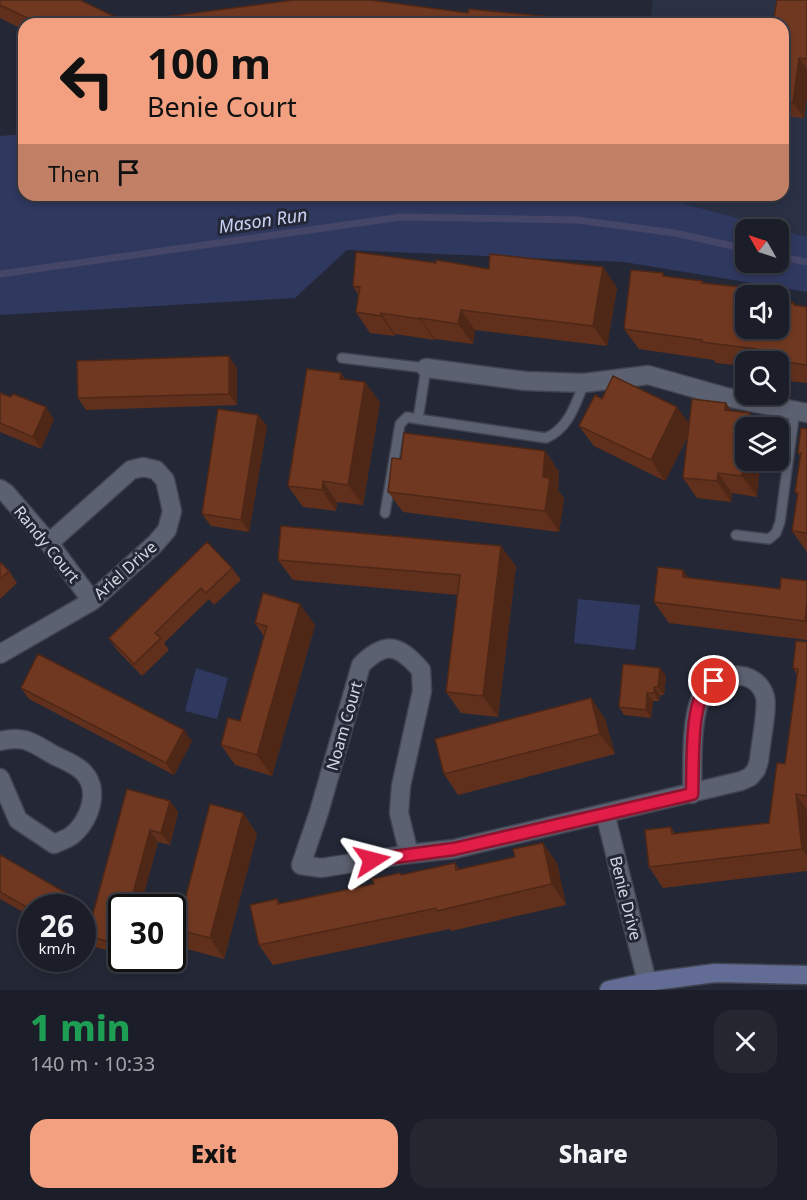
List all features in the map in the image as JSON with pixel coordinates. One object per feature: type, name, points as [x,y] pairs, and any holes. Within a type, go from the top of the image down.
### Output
[{"type":"street","points":[[426,368],[525,381],[584,383],[648,375],[726,397],[801,412]]},
{"type":"street","name":"Ariel Drive","points":[[0,654],[92,600],[155,544],[167,530],[172,511],[165,480],[156,470],[143,467],[131,470],[49,543]]},
{"type":"street","name":"Randy Court","points":[[0,489],[49,543],[92,600]]},
{"type":"street","name":"Noam Court","points":[[389,649],[406,653],[422,670],[422,691],[401,786],[399,813],[409,854],[321,868],[301,865],[319,812],[361,665],[373,653],[389,649]]},
{"type":"street","points":[[409,854],[454,849],[692,794],[750,777],[759,761],[765,698],[759,684],[747,676],[732,675],[714,681],[702,695],[697,713],[693,752],[692,794]]},
{"type":"street","points":[[0,741],[16,737],[44,749],[82,771],[91,786],[92,804],[84,820],[72,835],[54,844],[18,820],[0,778]]},
{"type":"street","name":"Benie Drive","points":[[605,813],[647,982]]},
{"type":"street","points":[[609,990],[647,982],[715,973],[807,975]]},
{"type":"lane","points":[[342,358],[426,368],[418,419]]},
{"type":"lane","points":[[385,513],[400,424],[407,417],[546,438],[558,433],[570,417],[584,383]]},
{"type":"lane","points":[[736,535],[769,540],[776,533],[801,412]]},
{"type":"shaded area","points":[[653,0],[807,0],[807,237],[789,232],[789,219],[741,219],[674,201],[789,201],[789,18],[651,18]]},
{"type":"shaded area","points":[[18,134],[18,201],[674,201],[741,219],[735,219],[735,273],[789,273],[789,232],[807,237],[807,292],[789,289],[789,285],[764,285],[624,262],[347,250],[295,298],[0,315],[0,136]]},
{"type":"shaded area","points":[[578,599],[640,605],[635,650],[574,643]]},
{"type":"shaded area","points":[[196,668],[228,678],[217,719],[185,711]]},
{"type":"building","points":[[0,0],[80,0],[118,18],[27,18],[0,5]]},
{"type":"building","points":[[294,0],[370,0],[468,13],[469,9],[562,18],[156,18]]},
{"type":"building","points":[[777,0],[807,0],[807,59],[799,58],[793,103],[789,103],[789,18],[774,18]]},
{"type":"building","points":[[356,252],[436,263],[436,260],[489,269],[490,254],[603,267],[593,326],[461,310],[458,324],[381,313],[381,316],[356,312],[360,287],[353,286]]},
{"type":"building","points":[[631,270],[663,273],[663,276],[735,286],[735,339],[789,339],[789,302],[807,307],[807,365],[789,363],[789,351],[756,351],[756,349],[624,329]]},
{"type":"building","points":[[229,356],[229,394],[78,398],[77,361]]},
{"type":"building","points":[[307,369],[341,373],[340,379],[365,382],[348,485],[323,481],[322,490],[288,486]]},
{"type":"building","points":[[613,376],[677,407],[651,460],[579,426],[595,395],[602,399]]},
{"type":"building","points":[[0,393],[11,397],[13,394],[46,407],[33,437],[0,423]]},
{"type":"building","points":[[692,399],[726,403],[725,410],[750,413],[749,417],[735,417],[735,471],[743,471],[742,476],[718,473],[717,481],[683,478]]},
{"type":"building","points":[[218,409],[258,415],[241,520],[202,514]]},
{"type":"building","points":[[801,428],[807,429],[807,533],[792,531],[798,493],[795,492],[801,453],[798,453]]},
{"type":"building","points":[[404,433],[545,451],[543,477],[550,478],[545,511],[388,492],[392,458],[401,459]]},
{"type":"building","points":[[281,526],[501,546],[483,696],[446,692],[460,575],[278,560]]},
{"type":"building","points":[[207,542],[232,568],[206,593],[201,588],[155,633],[161,638],[134,664],[109,638]]},
{"type":"building","points":[[0,562],[9,571],[0,579]]},
{"type":"building","points":[[658,567],[683,570],[683,577],[780,589],[781,578],[807,581],[805,621],[654,602]]},
{"type":"building","points":[[263,593],[300,604],[257,755],[221,745],[228,718],[240,721],[267,626],[255,623]]},
{"type":"building","points":[[796,641],[807,642],[807,796],[796,794],[802,849],[649,867],[645,830],[671,827],[672,834],[769,823],[777,763],[785,764],[798,669],[793,668]]},
{"type":"building","points":[[38,654],[184,730],[166,763],[21,688]]},
{"type":"building","points":[[623,664],[660,668],[658,687],[654,687],[654,693],[647,693],[646,710],[619,707]]},
{"type":"building","points":[[591,698],[600,734],[444,774],[435,739]]},
{"type":"building","points":[[127,789],[170,801],[161,833],[150,830],[133,894],[108,894],[108,941],[96,938],[96,903]]},
{"type":"building","points":[[210,804],[243,813],[210,938],[186,932],[186,896]]},
{"type":"building","points":[[543,843],[552,884],[437,911],[436,908],[259,945],[250,905],[277,899],[278,904],[374,884],[372,879],[455,863],[456,870],[515,857],[513,849]]},
{"type":"building","points":[[0,855],[66,893],[18,894],[18,902],[0,892]]},
{"type":"waterway","name":"Mason Run","points":[[0,274],[401,217],[577,220],[675,233],[735,247]]},
{"type":"waterway","name":"Mason Run","points":[[789,258],[807,262]]},
{"type":"route","points":[[372,860],[454,849],[692,794],[692,762],[697,713],[702,695],[714,681]]}]
